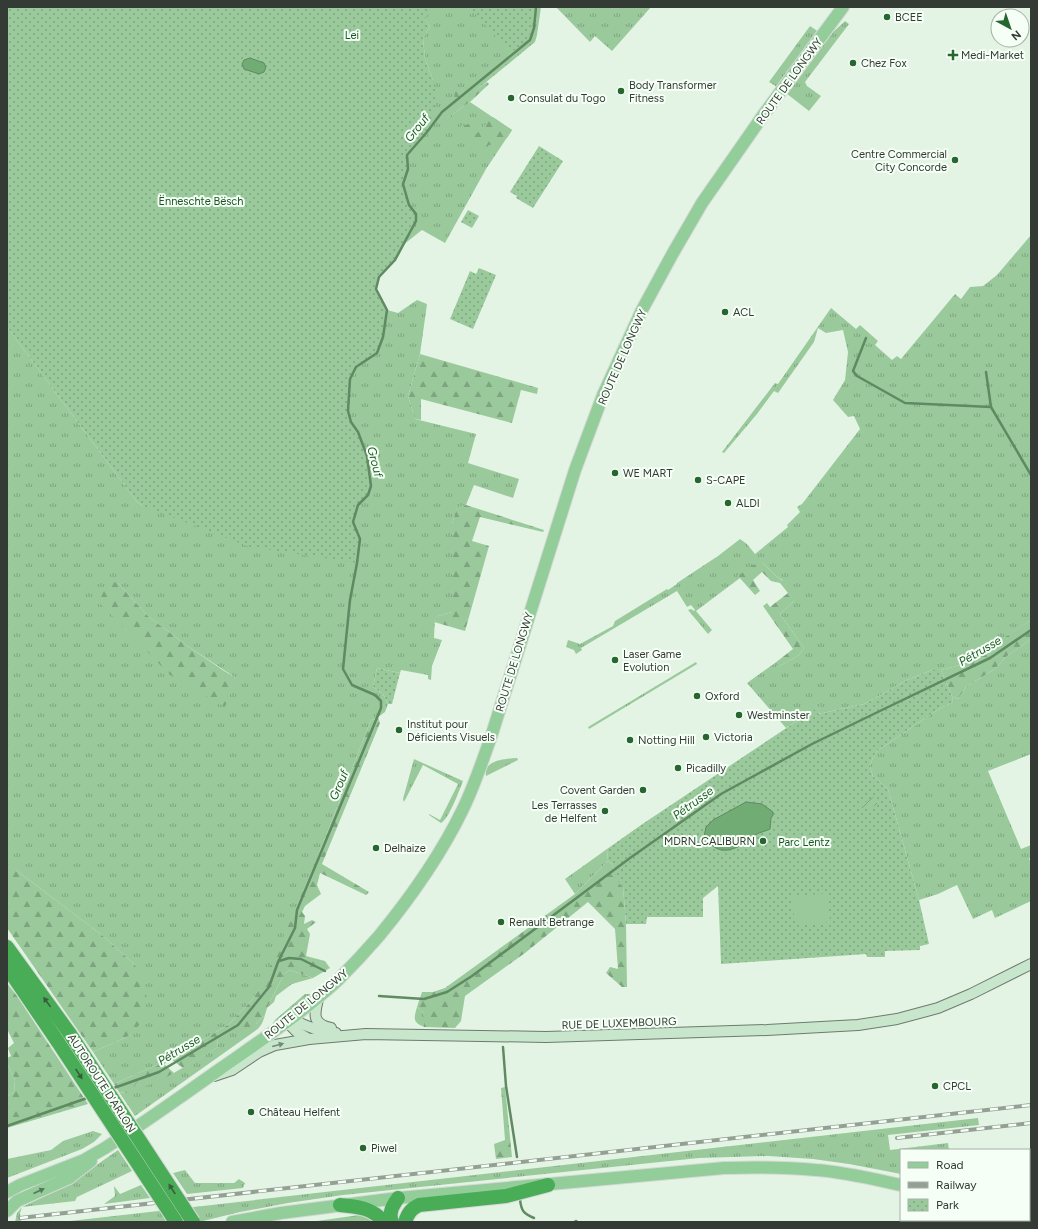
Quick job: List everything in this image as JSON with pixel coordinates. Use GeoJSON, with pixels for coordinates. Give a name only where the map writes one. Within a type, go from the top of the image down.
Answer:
{"type":"FeatureCollection","features":[{"type":"Feature","properties":{"kind":"highway","name":"AUTOROUTE D'ARLON"},"geometry":{"type":"LineString","coordinates":[[7,947],[70,1034],[193,1222]]}},
{"type":"Feature","properties":{"kind":"highway","name":"AUTOROUTE D'ARLON"},"geometry":{"type":"LineString","coordinates":[[7,967],[176,1222]]}},
{"type":"Feature","properties":{"kind":"highway"},"geometry":{"type":"LineString","coordinates":[[405,1222],[412,1208],[419,1205],[506,1196],[548,1185]]}},
{"type":"Feature","properties":{"kind":"highway"},"geometry":{"type":"LineString","coordinates":[[392,1222],[390,1218],[392,1206],[398,1198]]}},
{"type":"Feature","properties":{"kind":"highway"},"geometry":{"type":"LineString","coordinates":[[398,1198],[401,1222]]}},
{"type":"Feature","properties":{"kind":"highway"},"geometry":{"type":"LineString","coordinates":[[340,1205],[368,1209],[379,1216],[384,1222]]}},
{"type":"Feature","properties":{"kind":"main road","name":"ROUTE DE LONGWY"},"geometry":{"type":"LineString","coordinates":[[7,1192],[20,1185],[84,1160],[105,1148],[289,1020],[337,980],[396,915],[432,863],[463,809],[488,744],[575,470],[603,395],[642,310],[702,203],[764,114],[844,7]]}},
{"type":"Feature","properties":{"kind":"main road","name":"RUE DE LUXEMBOURG"},"geometry":{"type":"LineString","coordinates":[[204,1080],[232,1070],[259,1052],[275,1045],[309,1039],[366,1034],[546,1037],[760,1030],[858,1025],[897,1020],[938,1008],[971,994],[1031,964]]}},
{"type":"Feature","properties":{"kind":"main road"},"geometry":{"type":"LineString","coordinates":[[319,996],[315,1010],[315,1018],[320,1024],[328,1028],[366,1034]]}},
{"type":"Feature","properties":{"kind":"main road"},"geometry":{"type":"LineString","coordinates":[[289,1020],[310,1028],[328,1032],[366,1034]]}},
{"type":"Feature","properties":{"kind":"main road"},"geometry":{"type":"LineString","coordinates":[[289,1020],[297,1032],[309,1039]]}},
{"type":"Feature","properties":{"kind":"main road"},"geometry":{"type":"LineString","coordinates":[[7,1211],[17,1201],[68,1178],[87,1165],[105,1148]]}},
{"type":"Feature","properties":{"kind":"main road"},"geometry":{"type":"LineString","coordinates":[[232,1222],[281,1213],[398,1198],[724,1168],[766,1167],[817,1170],[900,1185]]}},
{"type":"Feature","properties":{"kind":"green space","name":"Ënneschte Bësch"},"geometry":{"type":"Polygon","coordinates":[[[7,7],[433,7],[425,19],[430,26],[423,38],[425,59],[433,80],[437,100],[427,132],[407,155],[408,169],[403,184],[409,205],[416,214],[416,221],[395,260],[379,277],[376,289],[387,310],[383,337],[377,353],[356,367],[350,379],[348,411],[351,422],[358,432],[367,456],[371,486],[368,495],[358,505],[353,522],[360,539],[357,563],[250,547],[143,506],[137,502],[7,327],[7,7]]]}},
{"type":"Feature","properties":{"kind":"green space"},"geometry":{"type":"Polygon","coordinates":[[[416,7],[541,7],[535,42],[468,97],[453,103],[447,118],[470,102],[512,130],[486,169],[445,243],[422,230],[403,245],[416,221],[416,214],[409,205],[403,184],[408,169],[407,155],[413,147],[433,80],[425,59],[423,38],[430,26],[416,7]]]}},
{"type":"Feature","properties":{"kind":"green space"},"geometry":{"type":"Polygon","coordinates":[[[469,7],[532,7],[532,26],[528,40],[517,50],[508,50],[469,7]]]}},
{"type":"Feature","properties":{"kind":"green space"},"geometry":{"type":"Polygon","coordinates":[[[556,7],[651,7],[612,51],[595,36],[590,42],[556,7]]]}},
{"type":"Feature","properties":{"kind":"green space"},"geometry":{"type":"Polygon","coordinates":[[[845,21],[849,24],[805,82],[807,86],[821,96],[809,111],[769,82],[810,26],[828,38],[845,21]]]}},
{"type":"Feature","properties":{"kind":"green space"},"geometry":{"type":"Polygon","coordinates":[[[487,82],[489,84],[470,102],[447,118],[442,112],[453,103],[455,92],[461,89],[468,96],[487,82]]]}},
{"type":"Feature","properties":{"kind":"green space"},"geometry":{"type":"Polygon","coordinates":[[[493,117],[512,130],[507,138],[482,148],[475,138],[465,138],[460,133],[461,126],[469,124],[473,127],[475,135],[493,117]]]}},
{"type":"Feature","properties":{"kind":"green space"},"geometry":{"type":"Polygon","coordinates":[[[539,146],[563,161],[533,208],[516,198],[517,196],[510,192],[539,146]]]}},
{"type":"Feature","properties":{"kind":"green space"},"geometry":{"type":"Polygon","coordinates":[[[468,210],[479,216],[472,228],[461,222],[468,210]]]}},
{"type":"Feature","properties":{"kind":"green space"},"geometry":{"type":"Polygon","coordinates":[[[1031,235],[1031,620],[985,651],[960,665],[941,670],[932,670],[907,680],[864,704],[818,714],[820,706],[786,728],[747,683],[775,663],[778,667],[799,655],[804,648],[780,614],[794,601],[782,580],[763,563],[738,576],[740,578],[696,611],[712,630],[708,634],[688,610],[695,610],[691,605],[687,607],[677,591],[581,648],[582,650],[576,654],[574,650],[566,647],[568,640],[580,644],[613,626],[615,621],[667,589],[668,590],[740,539],[747,544],[755,554],[788,527],[787,525],[800,512],[797,507],[802,504],[860,429],[854,416],[848,417],[833,400],[845,380],[848,352],[843,330],[826,333],[818,328],[814,342],[778,393],[774,391],[757,414],[724,453],[722,452],[775,383],[778,384],[831,308],[856,329],[860,325],[878,341],[875,345],[892,360],[897,356],[901,359],[955,294],[961,299],[970,287],[983,286],[997,275],[1031,235]]]}},
{"type":"Feature","properties":{"kind":"green space"},"geometry":{"type":"Polygon","coordinates":[[[479,268],[496,275],[473,329],[450,319],[470,271],[476,274],[479,268]]]}},
{"type":"Feature","properties":{"kind":"green space"},"geometry":{"type":"Polygon","coordinates":[[[417,300],[427,304],[420,354],[408,396],[415,419],[476,434],[468,463],[519,479],[513,498],[474,485],[466,505],[457,508],[452,524],[452,612],[435,617],[434,638],[442,640],[432,666],[431,680],[428,679],[428,675],[401,670],[400,673],[377,668],[373,687],[383,694],[388,704],[385,712],[378,717],[380,723],[376,719],[371,720],[316,861],[267,976],[252,1000],[229,1024],[164,1064],[154,1066],[114,1084],[93,1052],[131,1035],[134,964],[103,936],[16,870],[7,870],[7,327],[137,502],[143,506],[360,539],[353,522],[358,505],[368,495],[358,432],[351,422],[348,411],[350,379],[356,367],[377,353],[383,337],[387,310],[398,313],[417,300]],[[118,583],[100,602],[236,678],[186,645],[148,616],[118,583]]]}},
{"type":"Feature","properties":{"kind":"green space"},"geometry":{"type":"Polygon","coordinates":[[[420,354],[538,388],[537,394],[521,390],[512,423],[421,399],[421,420],[415,419],[408,396],[420,354]]]}},
{"type":"Feature","properties":{"kind":"green space"},"geometry":{"type":"Polygon","coordinates":[[[466,505],[544,530],[543,532],[480,517],[472,541],[489,546],[465,631],[434,622],[435,617],[452,612],[452,524],[457,507],[466,505]]]}},
{"type":"Feature","properties":{"kind":"green space"},"geometry":{"type":"Polygon","coordinates":[[[762,562],[776,576],[796,591],[794,601],[780,614],[804,648],[799,655],[778,667],[775,663],[793,649],[763,606],[767,603],[770,607],[788,593],[780,583],[771,581],[762,572],[753,580],[760,591],[755,595],[738,576],[753,565],[762,562]]]}},
{"type":"Feature","properties":{"kind":"green space"},"geometry":{"type":"Polygon","coordinates":[[[108,581],[118,583],[148,616],[186,645],[236,679],[225,707],[170,675],[99,602],[108,581]]]}},
{"type":"Feature","properties":{"kind":"green space"},"geometry":{"type":"Polygon","coordinates":[[[1031,620],[1031,639],[1006,657],[995,669],[967,686],[958,699],[952,696],[941,670],[960,665],[973,658],[1031,620]]]}},
{"type":"Feature","properties":{"kind":"green space"},"geometry":{"type":"Polygon","coordinates":[[[1031,639],[1031,754],[988,771],[1021,849],[1031,845],[1031,857],[1029,859],[1031,862],[1031,901],[995,918],[992,910],[973,919],[957,885],[938,894],[919,900],[888,789],[873,776],[870,767],[877,751],[939,709],[953,702],[952,696],[958,699],[967,686],[995,669],[1006,657],[1031,639]]]}},
{"type":"Feature","properties":{"kind":"green space"},"geometry":{"type":"Polygon","coordinates":[[[696,662],[697,664],[589,729],[588,727],[696,662]]]}},
{"type":"Feature","properties":{"kind":"green space"},"geometry":{"type":"Polygon","coordinates":[[[377,668],[400,673],[392,704],[388,704],[383,694],[373,687],[377,668]]]}},
{"type":"Feature","properties":{"kind":"green space","name":"Parc Lentz"},"geometry":{"type":"Polygon","coordinates":[[[932,670],[941,670],[953,702],[939,709],[877,751],[870,767],[873,776],[888,789],[919,900],[929,944],[920,946],[920,950],[885,951],[885,957],[867,957],[866,954],[721,964],[718,886],[703,898],[703,917],[647,917],[646,924],[626,924],[623,887],[610,873],[614,870],[612,864],[608,861],[607,849],[821,705],[818,714],[864,704],[907,680],[932,670]]]}},
{"type":"Feature","properties":{"kind":"green space"},"geometry":{"type":"Polygon","coordinates":[[[376,719],[380,723],[322,864],[369,892],[366,895],[320,873],[317,885],[321,894],[305,906],[302,912],[305,916],[304,924],[312,920],[316,922],[307,929],[310,934],[306,956],[325,961],[330,968],[313,978],[290,970],[284,974],[265,1015],[256,1024],[248,1029],[238,1025],[217,1038],[218,1047],[183,1068],[171,1059],[229,1024],[252,1000],[266,976],[316,861],[371,720],[376,719]]]}},
{"type":"Feature","properties":{"kind":"green space"},"geometry":{"type":"Polygon","coordinates":[[[517,758],[518,760],[486,776],[488,767],[496,761],[517,758]]]}},
{"type":"Feature","properties":{"kind":"green space"},"geometry":{"type":"Polygon","coordinates":[[[414,759],[463,781],[450,811],[441,823],[429,814],[440,820],[458,784],[423,765],[404,802],[403,799],[414,759]]]}},
{"type":"Feature","properties":{"kind":"green space"},"geometry":{"type":"Polygon","coordinates":[[[873,797],[878,805],[862,809],[861,805],[873,797]]]}},
{"type":"Feature","properties":{"kind":"green space"},"geometry":{"type":"Polygon","coordinates":[[[607,849],[608,861],[575,894],[565,879],[607,849]]]}},
{"type":"Feature","properties":{"kind":"green space"},"geometry":{"type":"Polygon","coordinates":[[[608,861],[612,864],[614,870],[611,873],[623,887],[626,924],[627,987],[622,987],[606,973],[610,967],[618,969],[615,929],[588,902],[525,953],[465,996],[461,1021],[455,1028],[424,1027],[424,1013],[417,1007],[422,992],[433,992],[445,988],[575,894],[608,861]]]}},
{"type":"Feature","properties":{"kind":"green space"},"geometry":{"type":"Polygon","coordinates":[[[7,870],[16,870],[103,936],[134,964],[144,980],[147,1000],[143,1020],[131,1035],[93,1052],[7,928],[7,870]]]}},
{"type":"Feature","properties":{"kind":"green space"},"geometry":{"type":"Polygon","coordinates":[[[827,893],[830,922],[810,925],[809,922],[795,924],[792,897],[827,893]]]}},
{"type":"Feature","properties":{"kind":"green space"},"geometry":{"type":"Polygon","coordinates":[[[290,970],[313,978],[292,984],[276,996],[274,1002],[267,1008],[284,974],[290,970]]]}},
{"type":"Feature","properties":{"kind":"green space"},"geometry":{"type":"Polygon","coordinates":[[[7,983],[88,1104],[7,1128],[7,1096],[14,1092],[15,1080],[7,1063],[7,1058],[11,1056],[8,1048],[14,1043],[7,1029],[7,983]]]}},
{"type":"Feature","properties":{"kind":"green space"},"geometry":{"type":"Polygon","coordinates":[[[305,994],[310,995],[273,1023],[276,1019],[305,994]]]}},
{"type":"Feature","properties":{"kind":"green space"},"geometry":{"type":"Polygon","coordinates":[[[417,1007],[424,1013],[424,1027],[417,1023],[415,1019],[417,1007]]]}},
{"type":"Feature","properties":{"kind":"green space"},"geometry":{"type":"Polygon","coordinates":[[[265,1015],[262,1024],[257,1029],[135,1116],[119,1092],[126,1093],[138,1080],[167,1077],[218,1047],[217,1038],[238,1025],[256,1024],[265,1015]]]}},
{"type":"Feature","properties":{"kind":"green space"},"geometry":{"type":"Polygon","coordinates":[[[7,1063],[15,1080],[14,1092],[7,1096],[7,1063]]]}},
{"type":"Feature","properties":{"kind":"green space"},"geometry":{"type":"Polygon","coordinates":[[[164,1064],[174,1073],[167,1077],[159,1077],[159,1081],[146,1086],[138,1080],[132,1091],[127,1093],[119,1092],[114,1084],[154,1066],[164,1064]]]}},
{"type":"Feature","properties":{"kind":"green space"},"geometry":{"type":"Polygon","coordinates":[[[505,1087],[512,1157],[496,1159],[494,1144],[505,1140],[501,1088],[505,1087]]]}},
{"type":"Feature","properties":{"kind":"green space"},"geometry":{"type":"Polygon","coordinates":[[[978,1118],[979,1125],[888,1135],[890,1150],[948,1143],[949,1149],[900,1149],[900,1174],[813,1159],[768,1156],[699,1158],[343,1195],[240,1212],[199,1222],[61,1222],[978,1118]]]}},
{"type":"Feature","properties":{"kind":"green space"},"geometry":{"type":"Polygon","coordinates":[[[93,1131],[102,1134],[94,1142],[82,1149],[7,1178],[7,1159],[51,1150],[63,1141],[93,1131]]]}},
{"type":"Feature","properties":{"kind":"green space"},"geometry":{"type":"Polygon","coordinates":[[[118,1150],[132,1171],[77,1197],[75,1201],[22,1207],[68,1185],[118,1150]]]}},
{"type":"Feature","properties":{"kind":"green space"},"geometry":{"type":"Polygon","coordinates":[[[185,1170],[195,1183],[234,1183],[239,1179],[245,1183],[243,1188],[187,1194],[173,1173],[185,1170]]]}},
{"type":"Feature","properties":{"kind":"green space"},"geometry":{"type":"Polygon","coordinates":[[[141,1185],[150,1198],[104,1204],[115,1196],[114,1186],[120,1194],[141,1185]]]}},
{"type":"Feature","properties":{"kind":"green space"},"geometry":{"type":"Polygon","coordinates":[[[22,1207],[20,1213],[21,1222],[15,1222],[17,1213],[22,1207]]]}},
{"type":"Feature","properties":{"kind":"green space"},"geometry":{"type":"Polygon","coordinates":[[[366,1214],[379,1222],[310,1222],[366,1214]]]}},
{"type":"Feature","properties":{"kind":"green space"},"geometry":{"type":"Polygon","coordinates":[[[994,1221],[998,1222],[940,1222],[994,1221]]]}},
{"type":"Feature","properties":{"kind":"shaded area"},"geometry":{"type":"Polygon","coordinates":[[[250,58],[264,63],[266,67],[264,72],[259,74],[244,69],[242,64],[244,60],[250,58]]]}},
{"type":"Feature","properties":{"kind":"shaded area"},"geometry":{"type":"Polygon","coordinates":[[[746,802],[762,804],[773,812],[770,829],[757,834],[733,849],[718,849],[709,843],[704,837],[706,827],[713,820],[746,802]]]}},
{"type":"Feature","properties":{"kind":"waterway","name":"Grouf"},"geometry":{"type":"LineString","coordinates":[[111,1089],[159,1072],[238,1025],[269,987],[278,962],[295,928],[297,910],[381,708],[381,701],[375,695],[352,685],[343,669],[350,600],[360,539],[353,522],[358,505],[368,495],[371,486],[367,456],[358,432],[351,422],[348,411],[350,379],[356,367],[377,353],[383,337],[387,310],[376,289],[379,277],[395,260],[416,221],[416,214],[409,205],[403,184],[408,169],[407,155],[442,112],[530,40],[534,28],[536,7]]}},
{"type":"Feature","properties":{"kind":"waterway"},"geometry":{"type":"LineString","coordinates":[[866,338],[853,371],[857,376],[905,403],[991,407]]}},
{"type":"Feature","properties":{"kind":"waterway"},"geometry":{"type":"LineString","coordinates":[[986,372],[991,407],[1031,475]]}},
{"type":"Feature","properties":{"kind":"waterway","name":"Pétrusse"},"geometry":{"type":"LineString","coordinates":[[379,996],[424,999],[447,992],[472,976],[630,858],[721,794],[812,744],[990,658],[1031,630]]}},
{"type":"Feature","properties":{"kind":"waterway","name":"Pétrusse"},"geometry":{"type":"LineString","coordinates":[[279,961],[289,958],[301,959],[325,971]]}},
{"type":"Feature","properties":{"kind":"waterway"},"geometry":{"type":"LineString","coordinates":[[503,1047],[506,1086],[517,1157]]}},
{"type":"Feature","properties":{"kind":"waterway","name":"Pétrusse"},"geometry":{"type":"LineString","coordinates":[[7,1126],[90,1097]]}},
{"type":"Feature","properties":{"kind":"waterway"},"geometry":{"type":"LineString","coordinates":[[520,1199],[524,1212],[534,1218]]}},
{"type":"Feature","properties":{"kind":"railway"},"geometry":{"type":"LineString","coordinates":[[20,1218],[1031,1105]]}},
{"type":"Feature","properties":{"kind":"railway"},"geometry":{"type":"LineString","coordinates":[[897,1138],[1031,1123]]}},
{"type":"Feature","properties":{"kind":"place","name":"BCEE"},"geometry":{"type":"Point","coordinates":[887,17]}},
{"type":"Feature","properties":{"kind":"place","name":"Medi-Market"},"geometry":{"type":"Point","coordinates":[953,55]}},
{"type":"Feature","properties":{"kind":"place","name":"Chez Fox"},"geometry":{"type":"Point","coordinates":[853,63]}},
{"type":"Feature","properties":{"kind":"place","name":"Body Transformer Fitness"},"geometry":{"type":"Point","coordinates":[621,91]}},
{"type":"Feature","properties":{"kind":"place","name":"Consulat du Togo"},"geometry":{"type":"Point","coordinates":[511,98]}},
{"type":"Feature","properties":{"kind":"place","name":"Centre Commercial City Concorde"},"geometry":{"type":"Point","coordinates":[955,160]}},
{"type":"Feature","properties":{"kind":"place","name":"ACL"},"geometry":{"type":"Point","coordinates":[725,312]}},
{"type":"Feature","properties":{"kind":"place","name":"WE MART"},"geometry":{"type":"Point","coordinates":[615,473]}},
{"type":"Feature","properties":{"kind":"place","name":"S-CAPE"},"geometry":{"type":"Point","coordinates":[698,480]}},
{"type":"Feature","properties":{"kind":"place","name":"ALDI"},"geometry":{"type":"Point","coordinates":[728,503]}},
{"type":"Feature","properties":{"kind":"place","name":"Laser Game Evolution"},"geometry":{"type":"Point","coordinates":[615,660]}},
{"type":"Feature","properties":{"kind":"place","name":"Oxford"},"geometry":{"type":"Point","coordinates":[697,696]}},
{"type":"Feature","properties":{"kind":"place","name":"Westminster"},"geometry":{"type":"Point","coordinates":[739,715]}},
{"type":"Feature","properties":{"kind":"place","name":"Institut pour Déficients Visuels"},"geometry":{"type":"Point","coordinates":[399,730]}},
{"type":"Feature","properties":{"kind":"place","name":"Victoria"},"geometry":{"type":"Point","coordinates":[706,737]}},
{"type":"Feature","properties":{"kind":"place","name":"Notting Hill"},"geometry":{"type":"Point","coordinates":[630,740]}},
{"type":"Feature","properties":{"kind":"place","name":"Picadilly"},"geometry":{"type":"Point","coordinates":[678,768]}},
{"type":"Feature","properties":{"kind":"place","name":"Covent Garden"},"geometry":{"type":"Point","coordinates":[643,790]}},
{"type":"Feature","properties":{"kind":"place","name":"Les Terrasses de Helfent"},"geometry":{"type":"Point","coordinates":[605,811]}},
{"type":"Feature","properties":{"kind":"place","name":"MDRN_CALIBURN"},"geometry":{"type":"Point","coordinates":[763,841]}},
{"type":"Feature","properties":{"kind":"place","name":"Delhaize"},"geometry":{"type":"Point","coordinates":[376,848]}},
{"type":"Feature","properties":{"kind":"place","name":"Renault Betrange"},"geometry":{"type":"Point","coordinates":[501,922]}},
{"type":"Feature","properties":{"kind":"place","name":"CPCL"},"geometry":{"type":"Point","coordinates":[935,1086]}},
{"type":"Feature","properties":{"kind":"place","name":"Château Helfent"},"geometry":{"type":"Point","coordinates":[251,1112]}},
{"type":"Feature","properties":{"kind":"place","name":"Piwel"},"geometry":{"type":"Point","coordinates":[363,1148]}},
{"type":"Feature","properties":{"kind":"park label","name":"Lei"},"geometry":{"type":"Point","coordinates":[352,35]}}]}
